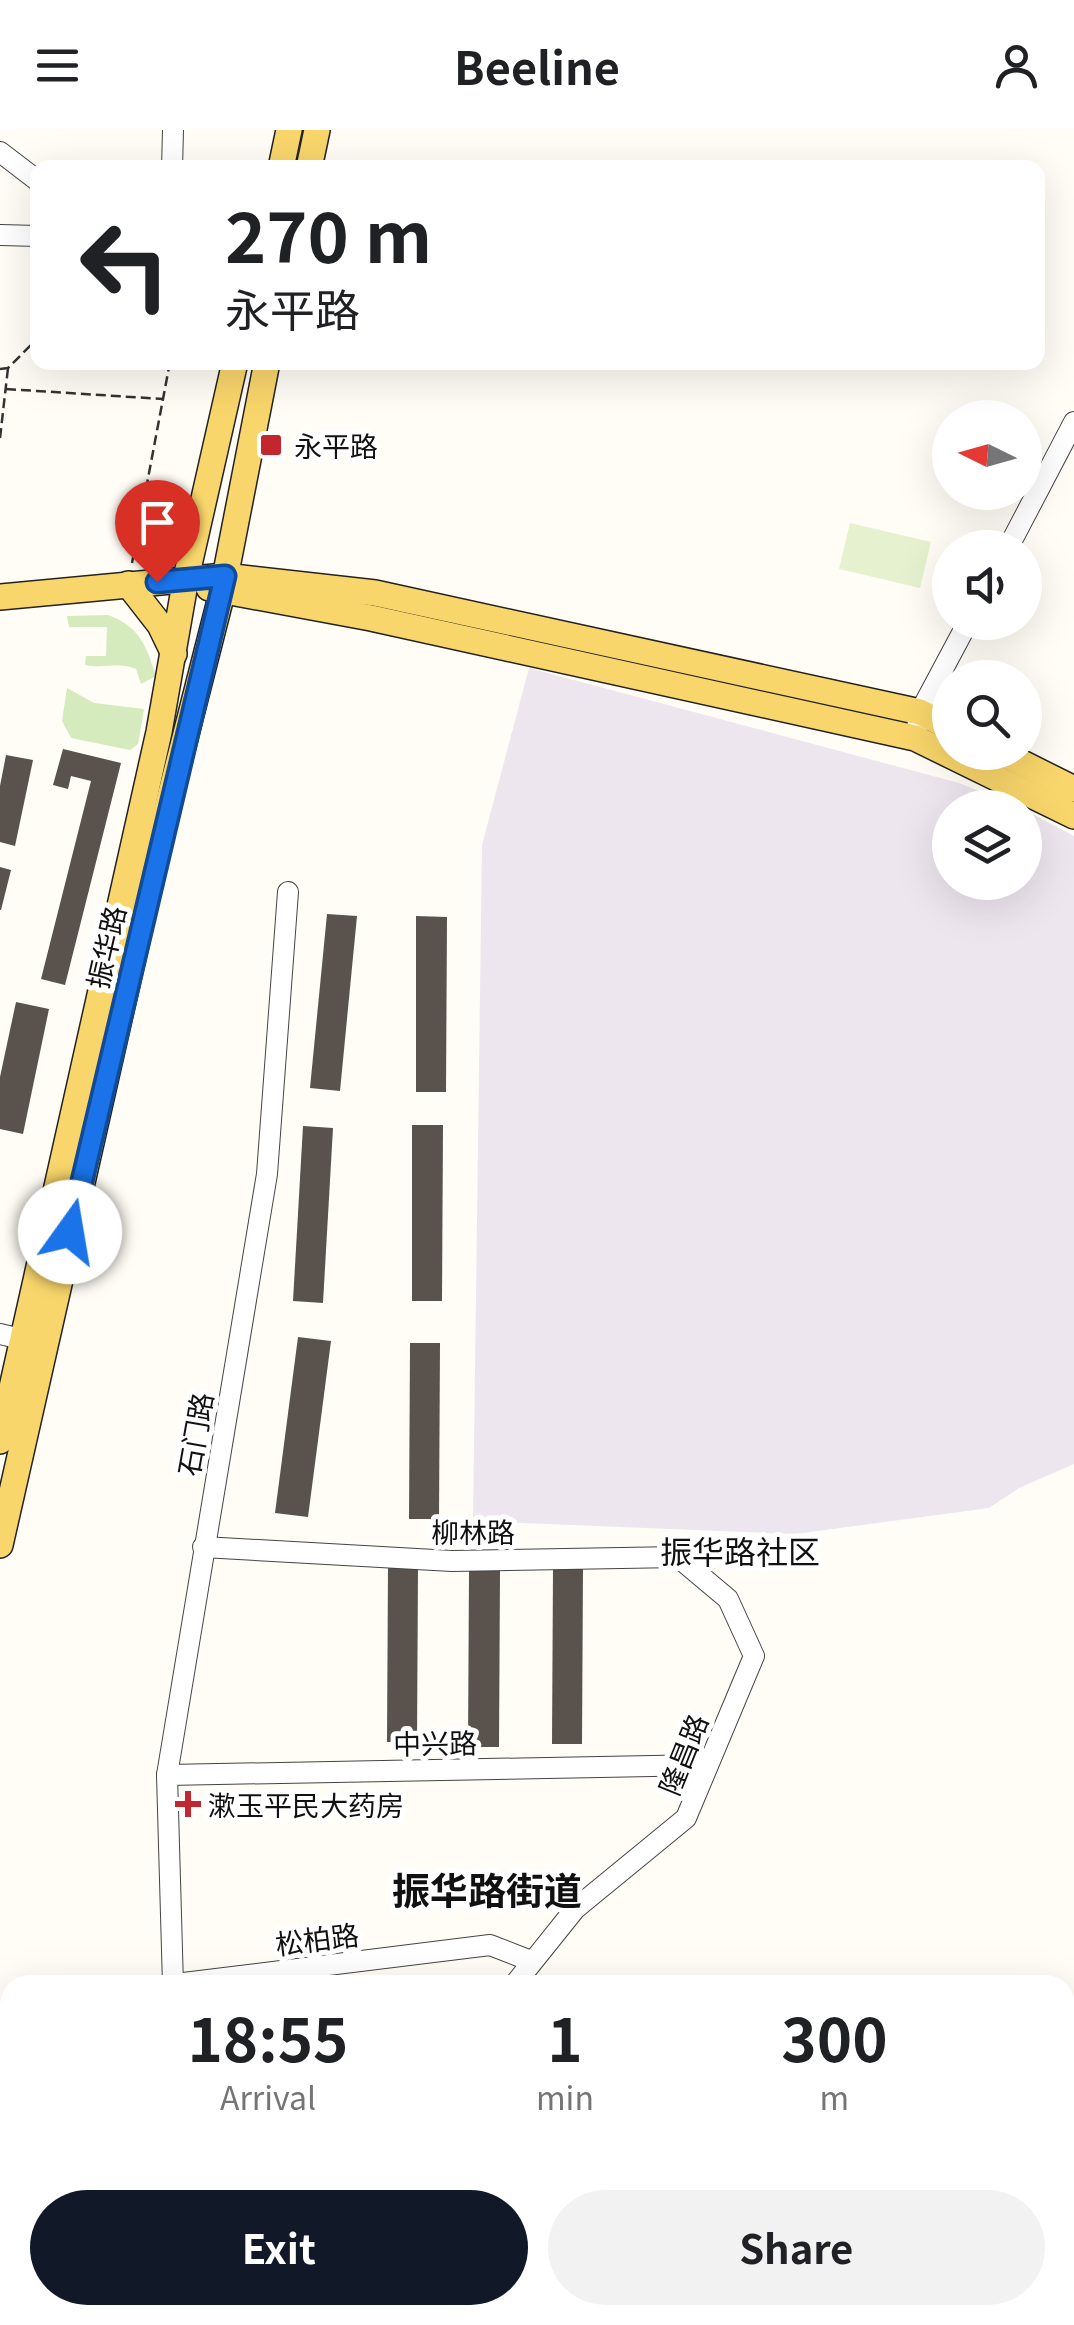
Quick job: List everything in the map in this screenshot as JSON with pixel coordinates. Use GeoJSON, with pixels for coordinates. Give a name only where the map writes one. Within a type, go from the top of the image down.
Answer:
{"type":"FeatureCollection","features":[{"type":"Feature","properties":{"kind":"main road"},"geometry":{"type":"LineString","coordinates":[[283,160],[289,130]]}},
{"type":"Feature","properties":{"kind":"main road"},"geometry":{"type":"LineString","coordinates":[[311,160],[317,130]]}},
{"type":"Feature","properties":{"kind":"main road","name":"振华路"},"geometry":{"type":"LineString","coordinates":[[0,1440],[233,370]]}},
{"type":"Feature","properties":{"kind":"main road","name":"振华路"},"geometry":{"type":"LineString","coordinates":[[0,1545],[23,1340],[164,820],[223,584],[265,370]]}},
{"type":"Feature","properties":{"kind":"main road"},"geometry":{"type":"LineString","coordinates":[[0,597],[186,578],[375,594],[932,726]]}},
{"type":"Feature","properties":{"kind":"main road"},"geometry":{"type":"LineString","coordinates":[[128,584],[160,625],[174,654]]}},
{"type":"Feature","properties":{"kind":"main road"},"geometry":{"type":"LineString","coordinates":[[918,725],[1074,816]]}},
{"type":"Feature","properties":{"kind":"main road"},"geometry":{"type":"LineString","coordinates":[[1036,770],[1074,789]]}},
{"type":"Feature","properties":{"kind":"street"},"geometry":{"type":"LineString","coordinates":[[172,160],[173,130]]}},
{"type":"Feature","properties":{"kind":"street"},"geometry":{"type":"LineString","coordinates":[[0,152],[30,175]]}},
{"type":"Feature","properties":{"kind":"street"},"geometry":{"type":"LineString","coordinates":[[0,235],[30,236]]}},
{"type":"Feature","properties":{"kind":"street"},"geometry":{"type":"LineString","coordinates":[[1018,530],[1072,429]]}},
{"type":"Feature","properties":{"kind":"street"},"geometry":{"type":"LineString","coordinates":[[918,725],[959,640]]}},
{"type":"Feature","properties":{"kind":"street","name":"石门路"},"geometry":{"type":"LineString","coordinates":[[171,1975],[167,1775],[267,1174],[288,892]]}},
{"type":"Feature","properties":{"kind":"street","name":"柳林路"},"geometry":{"type":"LineString","coordinates":[[203,1547],[452,1561],[678,1558],[728,1599]]}},
{"type":"Feature","properties":{"kind":"street","name":"隆昌路"},"geometry":{"type":"LineString","coordinates":[[521,1975],[575,1908],[686,1818],[754,1656],[728,1599]]}},
{"type":"Feature","properties":{"kind":"street","name":"中兴路"},"geometry":{"type":"LineString","coordinates":[[167,1775],[705,1765]]}},
{"type":"Feature","properties":{"kind":"street","name":"松柏路"},"geometry":{"type":"LineString","coordinates":[[243,1975],[490,1944],[531,1962]]}},
{"type":"Feature","properties":{"kind":"path"},"geometry":{"type":"LineString","coordinates":[[0,369],[8,368],[30,346]]}},
{"type":"Feature","properties":{"kind":"path"},"geometry":{"type":"LineString","coordinates":[[0,438],[8,368]]}},
{"type":"Feature","properties":{"kind":"path"},"geometry":{"type":"LineString","coordinates":[[128,584],[168,370]]}},
{"type":"Feature","properties":{"kind":"path"},"geometry":{"type":"LineString","coordinates":[[6,389],[163,399]]}},
{"type":"Feature","properties":{"kind":"shaded area"},"geometry":{"type":"Polygon","coordinates":[[[529,668],[976,790],[932,790],[932,900],[1042,900],[1042,819],[1074,836],[1074,1464],[1019,1488],[989,1508],[795,1534],[473,1521],[482,845],[529,668]]]}},
{"type":"Feature","properties":{"kind":"green space"},"geometry":{"type":"Polygon","coordinates":[[[850,523],[931,542],[920,588],[839,569],[850,523]]]}},
{"type":"Feature","properties":{"kind":"green space"},"geometry":{"type":"Polygon","coordinates":[[[108,615],[135,631],[156,676],[141,684],[136,669],[85,665],[86,656],[106,656],[107,627],[69,627],[67,616],[108,615]]]}},
{"type":"Feature","properties":{"kind":"green space"},"geometry":{"type":"Polygon","coordinates":[[[67,688],[94,703],[144,709],[138,744],[130,750],[71,738],[62,721],[67,688]]]}},
{"type":"Feature","properties":{"kind":"building"},"geometry":{"type":"Polygon","coordinates":[[[63,749],[121,763],[65,985],[41,979],[91,781],[71,776],[68,789],[53,785],[63,749]]]}},
{"type":"Feature","properties":{"kind":"building"},"geometry":{"type":"Polygon","coordinates":[[[6,755],[33,760],[15,846],[0,842],[0,786],[6,755]]]}},
{"type":"Feature","properties":{"kind":"building"},"geometry":{"type":"Polygon","coordinates":[[[0,867],[11,870],[1,910],[0,910],[0,867]]]}},
{"type":"Feature","properties":{"kind":"building"},"geometry":{"type":"Polygon","coordinates":[[[327,914],[357,916],[340,1091],[310,1088],[327,914]]]}},
{"type":"Feature","properties":{"kind":"building"},"geometry":{"type":"Polygon","coordinates":[[[416,916],[447,917],[446,1092],[416,1092],[416,916]]]}},
{"type":"Feature","properties":{"kind":"building"},"geometry":{"type":"Polygon","coordinates":[[[16,1002],[49,1009],[23,1134],[0,1129],[0,1077],[16,1002]]]}},
{"type":"Feature","properties":{"kind":"building"},"geometry":{"type":"Polygon","coordinates":[[[412,1125],[443,1125],[442,1301],[412,1301],[412,1125]]]}},
{"type":"Feature","properties":{"kind":"building"},"geometry":{"type":"Polygon","coordinates":[[[303,1126],[333,1128],[323,1303],[293,1301],[303,1126]]]}},
{"type":"Feature","properties":{"kind":"building"},"geometry":{"type":"Polygon","coordinates":[[[298,1337],[331,1341],[308,1517],[275,1513],[298,1337]]]}},
{"type":"Feature","properties":{"kind":"building"},"geometry":{"type":"Polygon","coordinates":[[[410,1343],[440,1343],[439,1519],[409,1519],[410,1343]]]}},
{"type":"Feature","properties":{"kind":"building"},"geometry":{"type":"Polygon","coordinates":[[[388,1567],[418,1567],[417,1742],[387,1742],[388,1567]]]}},
{"type":"Feature","properties":{"kind":"building"},"geometry":{"type":"Polygon","coordinates":[[[553,1568],[583,1568],[582,1744],[552,1744],[553,1568]]]}},
{"type":"Feature","properties":{"kind":"building"},"geometry":{"type":"Polygon","coordinates":[[[469,1571],[500,1571],[499,1747],[468,1747],[469,1571]]]}},
{"type":"Feature","properties":{"kind":"place","name":"永平路"},"geometry":{"type":"Point","coordinates":[271,445]}},
{"type":"Feature","properties":{"kind":"place","name":"漱玉平民大药房"},"geometry":{"type":"Point","coordinates":[188,1804]}},
{"type":"Feature","properties":{"kind":"district","name":"振华路社区"},"geometry":{"type":"Point","coordinates":[740,1550]}},
{"type":"Feature","properties":{"kind":"district","name":"振华路街道"},"geometry":{"type":"Point","coordinates":[487,1888]}},
{"type":"Feature","properties":{"kind":"route"},"geometry":{"type":"LineString","coordinates":[[70,1232],[164,820],[225,576],[157,582]]}}]}
